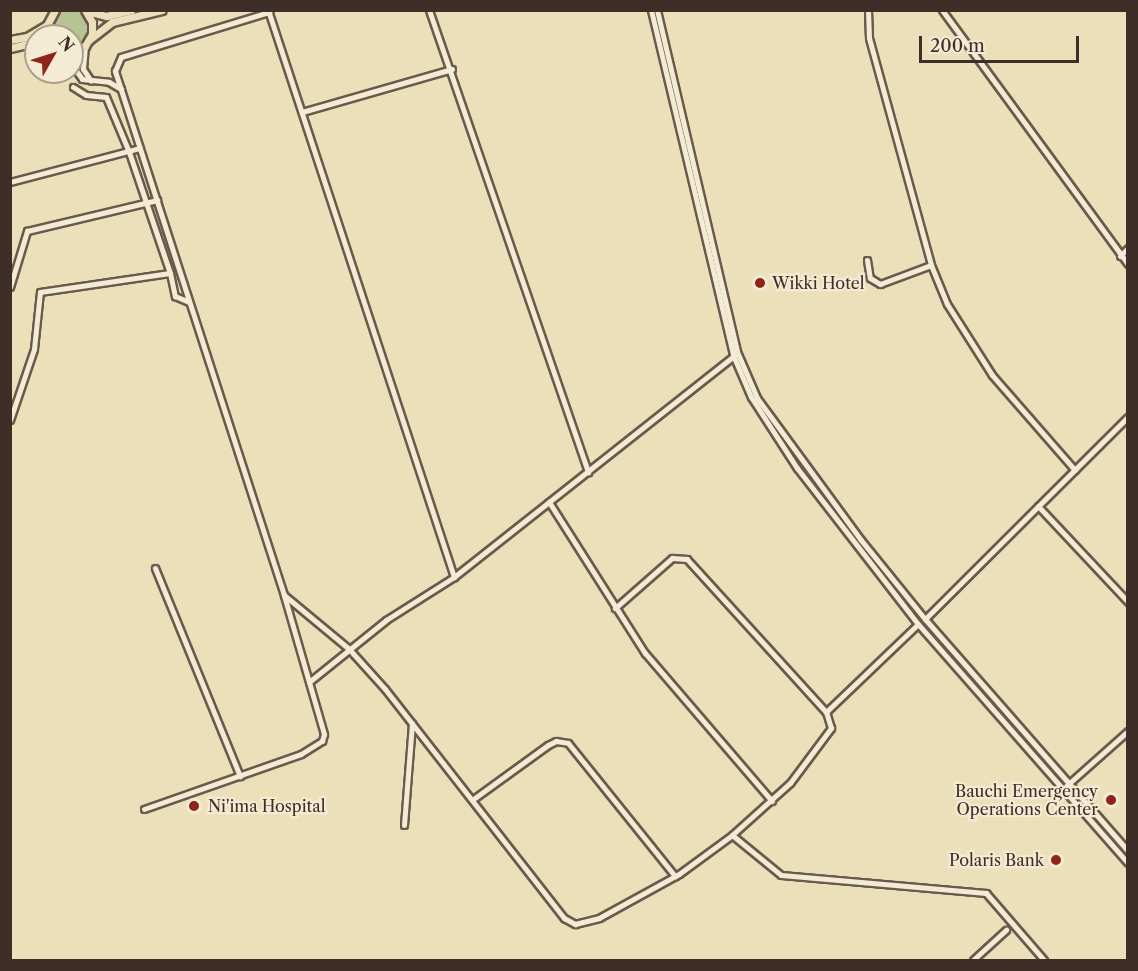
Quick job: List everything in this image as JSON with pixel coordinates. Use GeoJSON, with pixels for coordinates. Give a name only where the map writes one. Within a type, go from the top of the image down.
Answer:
{"type":"FeatureCollection","features":[{"type":"Feature","properties":{"kind":"main road"},"geometry":{"type":"LineString","coordinates":[[85,11],[106,16],[131,10]]}},
{"type":"Feature","properties":{"kind":"main road"},"geometry":{"type":"LineString","coordinates":[[84,45],[112,22],[162,10]]}},
{"type":"Feature","properties":{"kind":"main road"},"geometry":{"type":"LineString","coordinates":[[85,11],[93,28],[87,43]]}},
{"type":"Feature","properties":{"kind":"street"},"geometry":{"type":"LineString","coordinates":[[429,10],[452,69],[588,472]]}},
{"type":"Feature","properties":{"kind":"street"},"geometry":{"type":"LineString","coordinates":[[651,10],[735,355],[751,397],[797,468],[918,624],[1128,863]]}},
{"type":"Feature","properties":{"kind":"street"},"geometry":{"type":"LineString","coordinates":[[657,10],[735,355],[762,406],[924,619],[1128,851]]}},
{"type":"Feature","properties":{"kind":"street"},"geometry":{"type":"LineString","coordinates":[[868,10],[869,38],[931,265],[947,304],[992,375],[1075,470]]}},
{"type":"Feature","properties":{"kind":"street"},"geometry":{"type":"LineString","coordinates":[[942,10],[1128,264]]}},
{"type":"Feature","properties":{"kind":"street"},"geometry":{"type":"LineString","coordinates":[[144,809],[302,754],[322,741],[322,724],[284,595],[115,71],[121,57],[268,11],[454,577]]}},
{"type":"Feature","properties":{"kind":"street"},"geometry":{"type":"LineString","coordinates":[[87,43],[83,69],[92,82]]}},
{"type":"Feature","properties":{"kind":"street"},"geometry":{"type":"LineString","coordinates":[[302,112],[452,69]]}},
{"type":"Feature","properties":{"kind":"street"},"geometry":{"type":"LineString","coordinates":[[84,80],[110,82],[121,89]]}},
{"type":"Feature","properties":{"kind":"street"},"geometry":{"type":"LineString","coordinates":[[73,87],[86,95],[106,97],[129,152],[170,273],[175,296],[189,302]]}},
{"type":"Feature","properties":{"kind":"street"},"geometry":{"type":"LineString","coordinates":[[10,182],[140,148]]}},
{"type":"Feature","properties":{"kind":"street"},"geometry":{"type":"LineString","coordinates":[[10,287],[27,231],[157,200]]}},
{"type":"Feature","properties":{"kind":"street"},"geometry":{"type":"LineString","coordinates":[[1120,255],[1128,248]]}},
{"type":"Feature","properties":{"kind":"street"},"geometry":{"type":"LineString","coordinates":[[867,260],[870,278],[879,284],[931,265]]}},
{"type":"Feature","properties":{"kind":"street"},"geometry":{"type":"LineString","coordinates":[[10,420],[34,349],[40,292],[170,273]]}},
{"type":"Feature","properties":{"kind":"street"},"geometry":{"type":"LineString","coordinates":[[309,682],[386,620],[454,577],[735,355]]}},
{"type":"Feature","properties":{"kind":"street"},"geometry":{"type":"LineString","coordinates":[[924,619],[1128,417]]}},
{"type":"Feature","properties":{"kind":"street"},"geometry":{"type":"LineString","coordinates":[[549,502],[615,608],[678,695],[772,801]]}},
{"type":"Feature","properties":{"kind":"street"},"geometry":{"type":"LineString","coordinates":[[1038,506],[1128,602]]}},
{"type":"Feature","properties":{"kind":"street"},"geometry":{"type":"LineString","coordinates":[[284,595],[349,649],[411,723],[569,922],[588,923],[675,876],[732,835],[772,801],[831,728],[826,712],[687,560],[672,558],[615,608]]}},
{"type":"Feature","properties":{"kind":"street"},"geometry":{"type":"LineString","coordinates":[[155,568],[240,776]]}},
{"type":"Feature","properties":{"kind":"street"},"geometry":{"type":"LineString","coordinates":[[826,712],[918,624]]}},
{"type":"Feature","properties":{"kind":"street"},"geometry":{"type":"LineString","coordinates":[[404,825],[411,723]]}},
{"type":"Feature","properties":{"kind":"street"},"geometry":{"type":"LineString","coordinates":[[1063,789],[1128,731]]}},
{"type":"Feature","properties":{"kind":"street"},"geometry":{"type":"LineString","coordinates":[[472,800],[548,745],[556,741],[568,743],[675,876]]}},
{"type":"Feature","properties":{"kind":"street"},"geometry":{"type":"LineString","coordinates":[[732,835],[781,875],[986,893],[1044,960]]}},
{"type":"Feature","properties":{"kind":"street"},"geometry":{"type":"LineString","coordinates":[[973,960],[1006,930]]}},
{"type":"Feature","properties":{"kind":"green space"},"geometry":{"type":"Polygon","coordinates":[[[59,11],[80,11],[85,14],[89,34],[84,41],[84,24],[52,24],[52,18],[59,11]]]}},
{"type":"Feature","properties":{"kind":"place","name":"Wikki Hotel"},"geometry":{"type":"Point","coordinates":[760,283]}},
{"type":"Feature","properties":{"kind":"place","name":"Bauchi Emergency Operations Center"},"geometry":{"type":"Point","coordinates":[1111,800]}},
{"type":"Feature","properties":{"kind":"place","name":"Ni'ima Hospital"},"geometry":{"type":"Point","coordinates":[194,806]}},
{"type":"Feature","properties":{"kind":"place","name":"Polaris Bank"},"geometry":{"type":"Point","coordinates":[1056,860]}}]}
